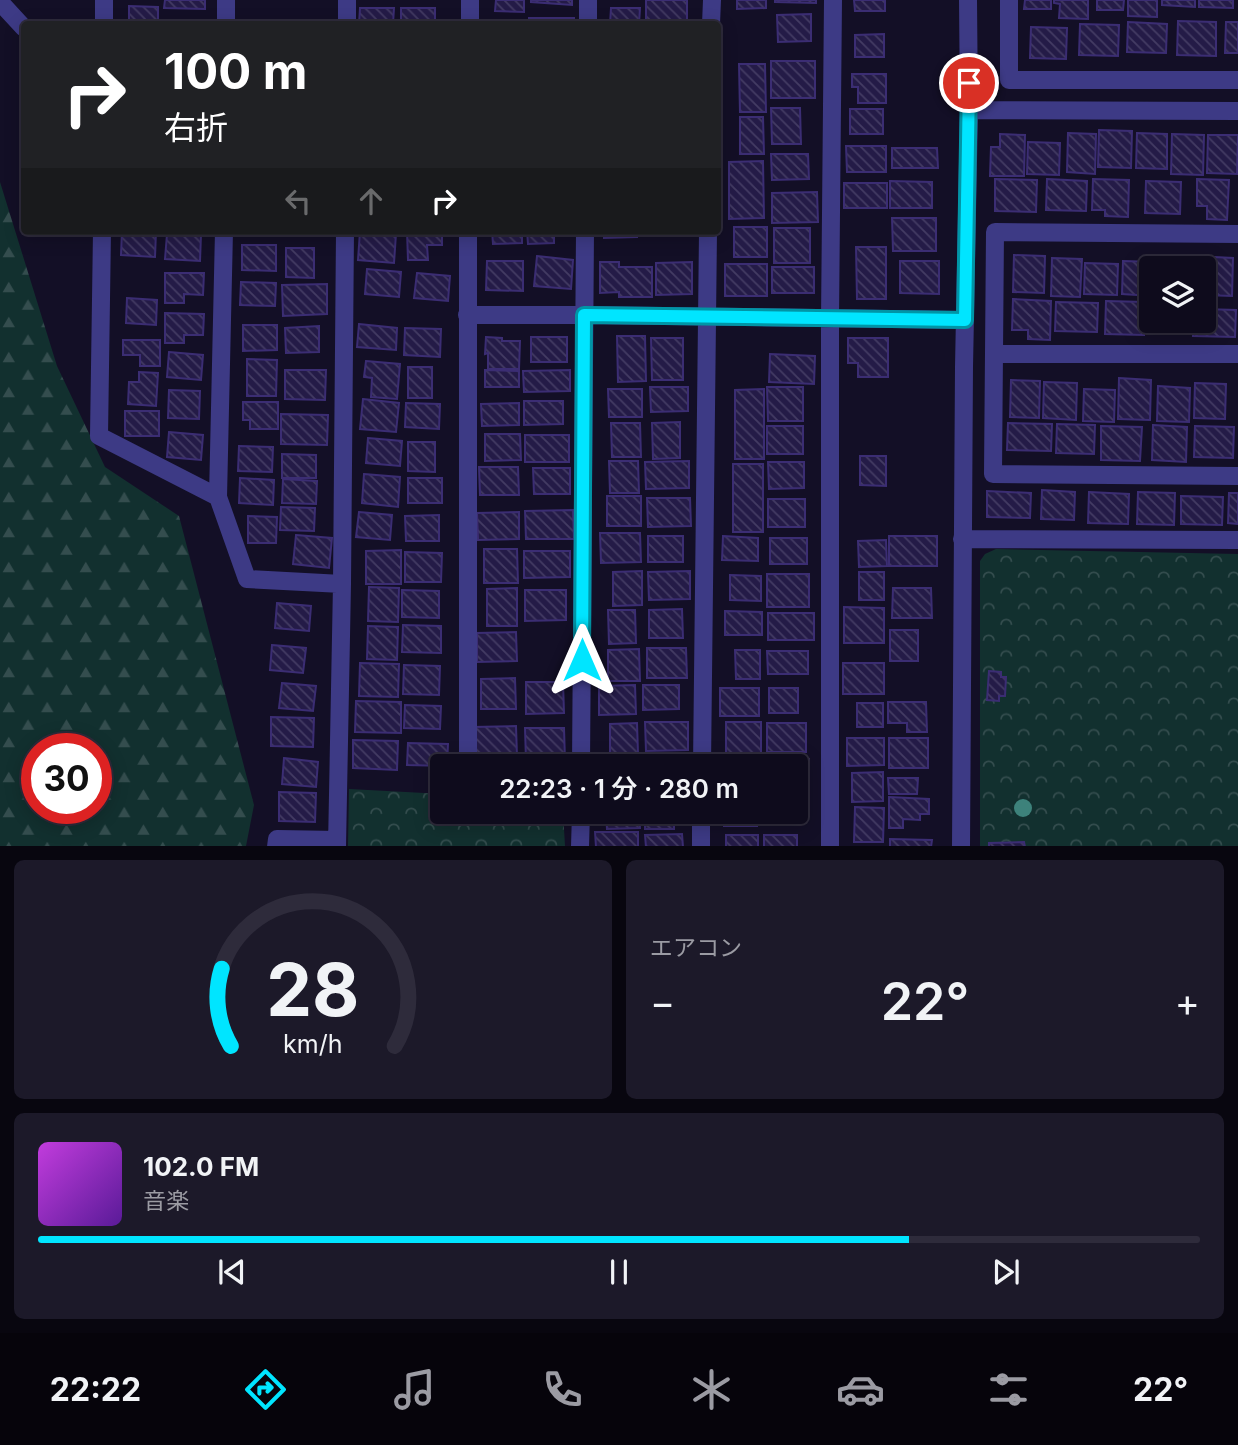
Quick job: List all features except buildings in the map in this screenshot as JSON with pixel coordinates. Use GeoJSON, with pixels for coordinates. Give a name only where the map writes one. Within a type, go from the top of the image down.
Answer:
{"type":"FeatureCollection","features":[{"type":"Feature","properties":{"kind":"street"},"geometry":{"type":"LineString","coordinates":[[104,0],[104,21]]}},
{"type":"Feature","properties":{"kind":"street"},"geometry":{"type":"LineString","coordinates":[[226,0],[226,21]]}},
{"type":"Feature","properties":{"kind":"street"},"geometry":{"type":"LineString","coordinates":[[347,0],[347,21]]}},
{"type":"Feature","properties":{"kind":"street"},"geometry":{"type":"LineString","coordinates":[[470,0],[470,21]]}},
{"type":"Feature","properties":{"kind":"street"},"geometry":{"type":"LineString","coordinates":[[588,0],[588,21]]}},
{"type":"Feature","properties":{"kind":"street"},"geometry":{"type":"LineString","coordinates":[[711,21],[712,0]]}},
{"type":"Feature","properties":{"kind":"street"},"geometry":{"type":"LineString","coordinates":[[830,846],[833,0]]}},
{"type":"Feature","properties":{"kind":"street"},"geometry":{"type":"LineString","coordinates":[[961,846],[968,0]]}},
{"type":"Feature","properties":{"kind":"street"},"geometry":{"type":"LineString","coordinates":[[1009,0],[1009,79],[1238,80]]}},
{"type":"Feature","properties":{"kind":"street"},"geometry":{"type":"LineString","coordinates":[[0,2],[21,25]]}},
{"type":"Feature","properties":{"kind":"street"},"geometry":{"type":"LineString","coordinates":[[969,110],[1238,111]]}},
{"type":"Feature","properties":{"kind":"street"},"geometry":{"type":"LineString","coordinates":[[1238,234],[995,232],[993,474],[1238,476]]}},
{"type":"Feature","properties":{"kind":"street"},"geometry":{"type":"LineString","coordinates":[[102,235],[99,436],[218,497]]}},
{"type":"Feature","properties":{"kind":"street"},"geometry":{"type":"LineString","coordinates":[[224,235],[218,497],[247,579],[342,584]]}},
{"type":"Feature","properties":{"kind":"street"},"geometry":{"type":"LineString","coordinates":[[276,846],[276,839],[337,843],[345,235]]}},
{"type":"Feature","properties":{"kind":"street"},"geometry":{"type":"LineString","coordinates":[[468,235],[468,754]]}},
{"type":"Feature","properties":{"kind":"street"},"geometry":{"type":"LineString","coordinates":[[581,754],[585,235]]}},
{"type":"Feature","properties":{"kind":"street"},"geometry":{"type":"LineString","coordinates":[[702,754],[708,235]]}},
{"type":"Feature","properties":{"kind":"street"},"geometry":{"type":"LineString","coordinates":[[467,316],[965,320]]}},
{"type":"Feature","properties":{"kind":"street"},"geometry":{"type":"LineString","coordinates":[[995,354],[1238,354]]}},
{"type":"Feature","properties":{"kind":"street"},"geometry":{"type":"LineString","coordinates":[[962,539],[1238,540]]}},
{"type":"Feature","properties":{"kind":"street"},"geometry":{"type":"LineString","coordinates":[[580,846],[581,824]]}},
{"type":"Feature","properties":{"kind":"street"},"geometry":{"type":"LineString","coordinates":[[701,824],[701,846]]}},
{"type":"Feature","properties":{"kind":"green space"},"geometry":{"type":"Polygon","coordinates":[[[0,182],[57,366],[105,467],[179,516],[254,805],[246,846],[0,846],[0,182]]]}},
{"type":"Feature","properties":{"kind":"green space"},"geometry":{"type":"Polygon","coordinates":[[[996,549],[1238,554],[1238,846],[980,846],[980,561],[985,554],[996,549]]]}},
{"type":"Feature","properties":{"kind":"green space"},"geometry":{"type":"Polygon","coordinates":[[[349,789],[430,793],[430,824],[564,824],[565,846],[348,846],[349,789]]]}},
{"type":"Feature","properties":{"kind":"route"},"geometry":{"type":"LineString","coordinates":[[582,660],[584,315],[965,320],[969,83]]}}]}
